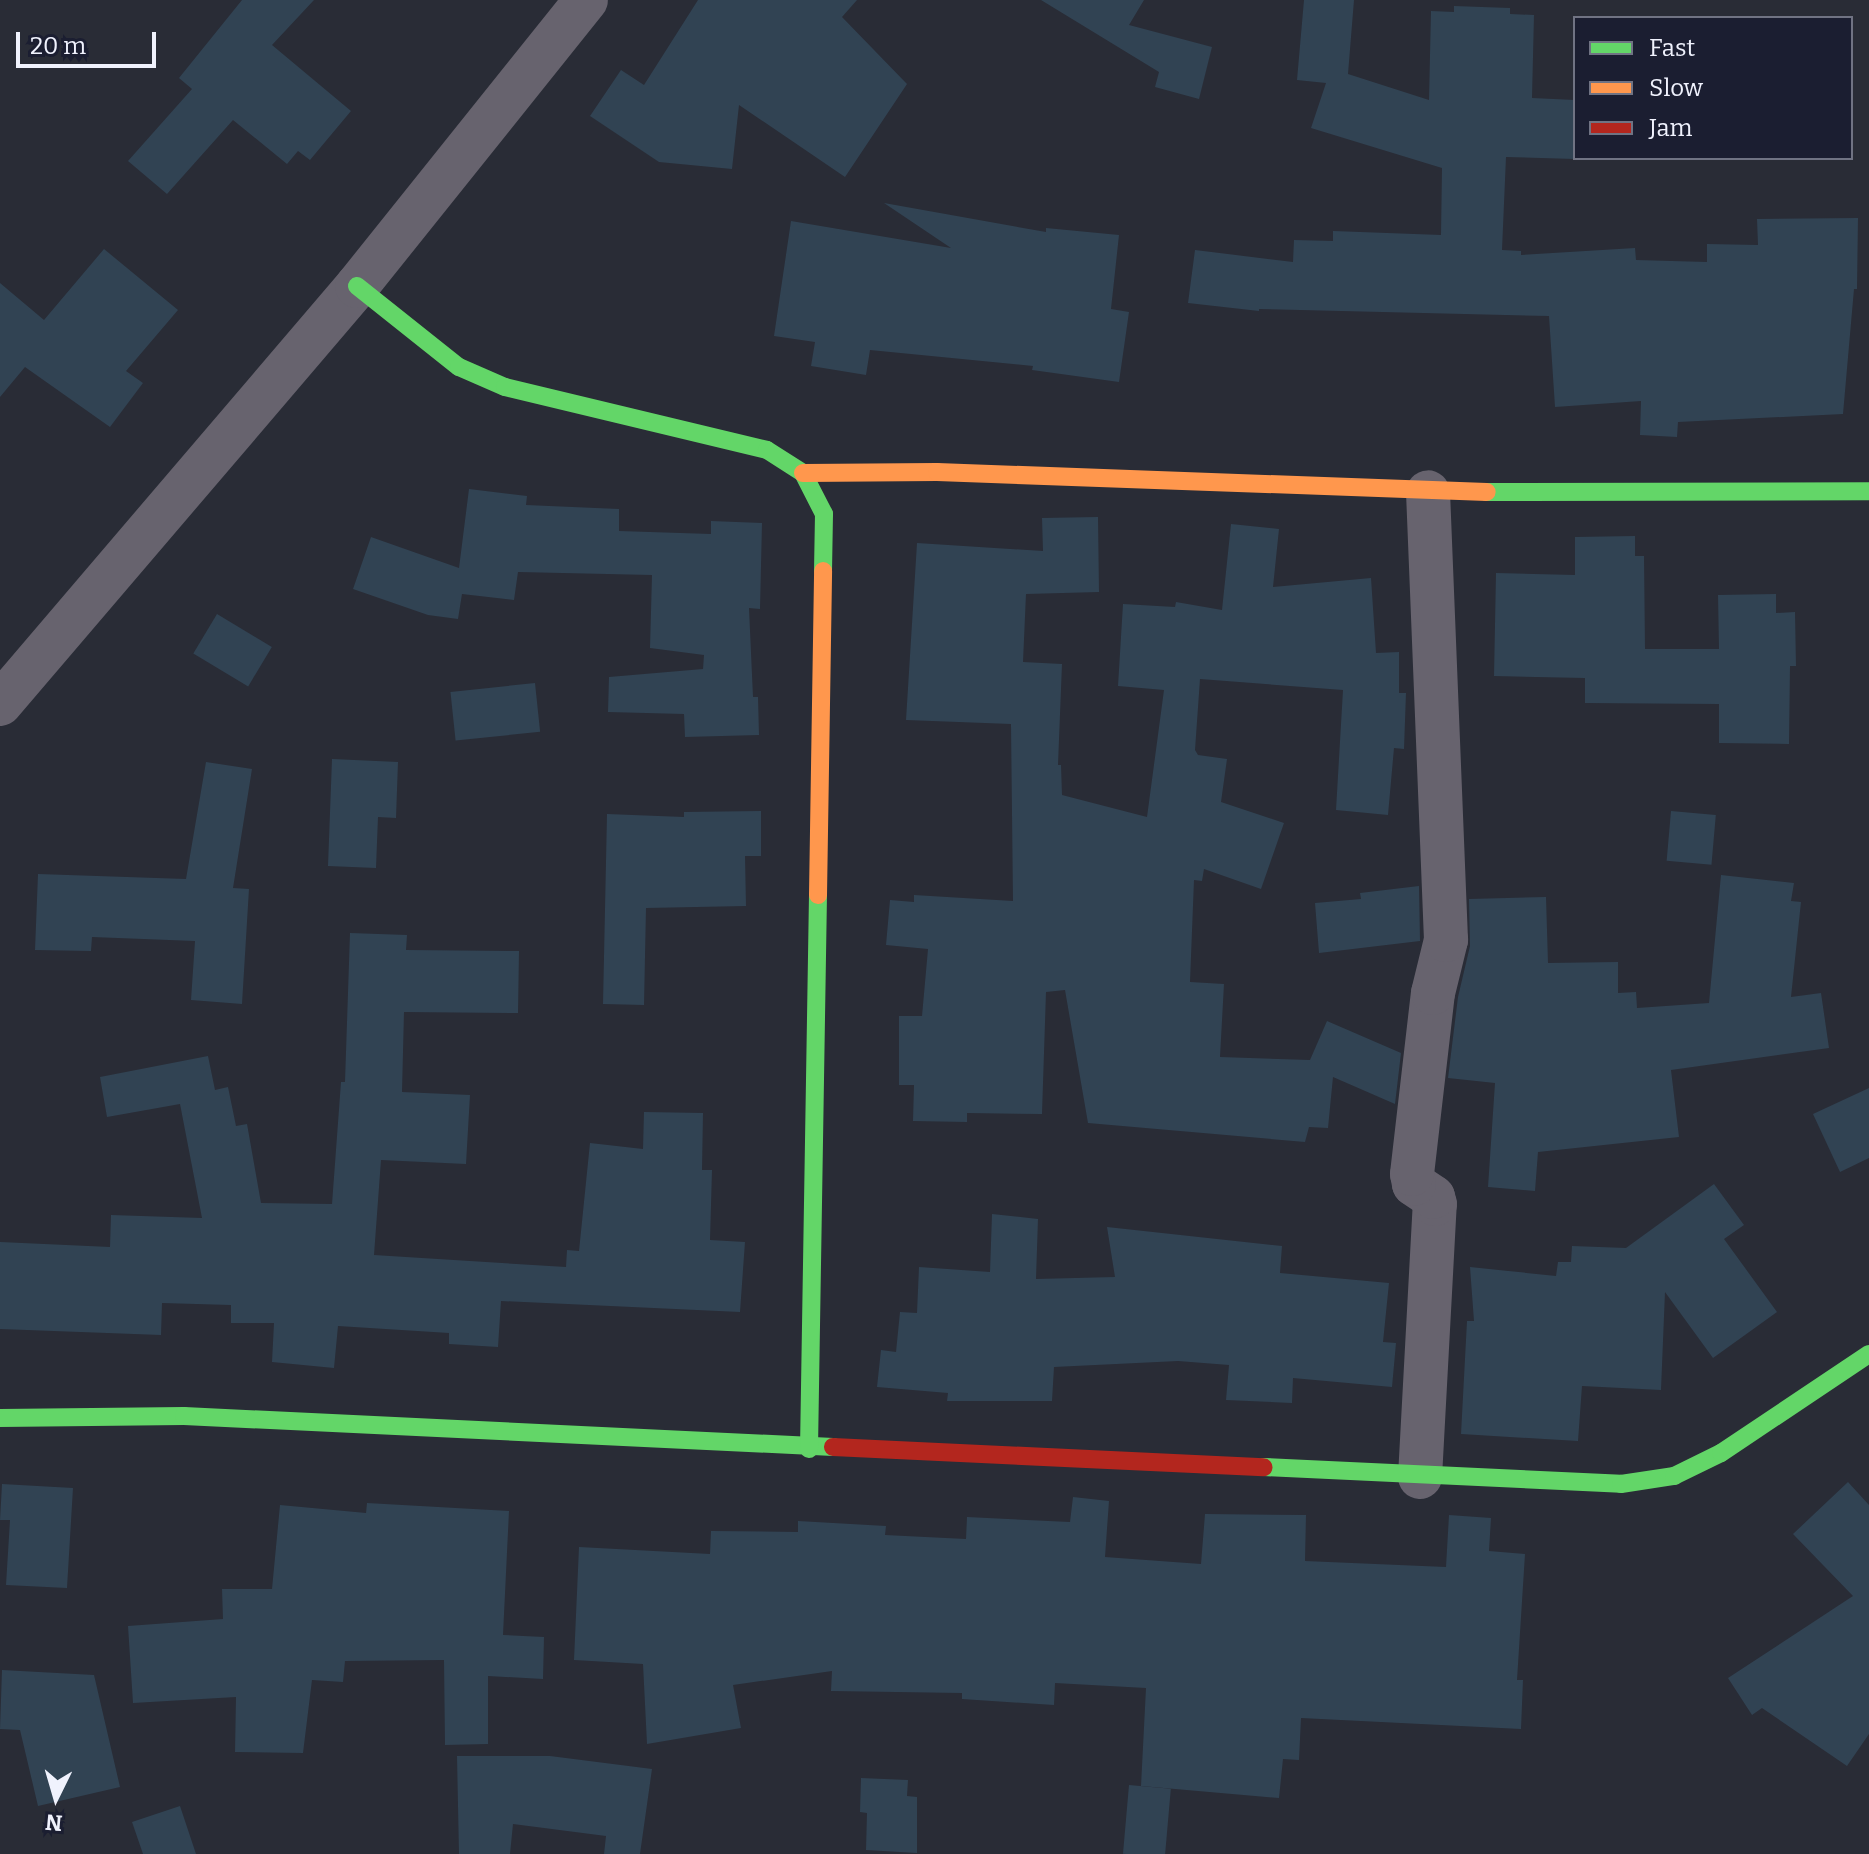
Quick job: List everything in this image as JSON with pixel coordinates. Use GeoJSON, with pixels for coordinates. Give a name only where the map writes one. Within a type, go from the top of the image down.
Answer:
{"type":"FeatureCollection","features":[{"type":"Feature","properties":{"kind":"street"},"geometry":{"type":"LineString","coordinates":[[0,704],[357,286],[586,0]]}},
{"type":"Feature","properties":{"kind":"street"},"geometry":{"type":"LineString","coordinates":[[357,286],[459,367],[505,387],[767,450],[803,473],[824,514],[809,1449]]}},
{"type":"Feature","properties":{"kind":"street"},"geometry":{"type":"LineString","coordinates":[[803,473],[937,472],[1428,492],[1869,491]]}},
{"type":"Feature","properties":{"kind":"street"},"geometry":{"type":"LineString","coordinates":[[1420,1477],[1435,1204],[1433,1197],[1414,1184],[1412,1174],[1433,993],[1446,940],[1428,492]]}},
{"type":"Feature","properties":{"kind":"street"},"geometry":{"type":"LineString","coordinates":[[0,1418],[184,1416],[809,1449],[1621,1484],[1674,1476],[1721,1453],[1869,1354]]}},
{"type":"Feature","properties":{"kind":"building"},"geometry":{"type":"Polygon","coordinates":[[[242,0],[314,0],[272,45],[351,111],[310,160],[298,151],[287,164],[233,120],[167,194],[128,161],[192,89],[179,78],[242,0]]]}},
{"type":"Feature","properties":{"kind":"building"},"geometry":{"type":"Polygon","coordinates":[[[698,0],[857,0],[842,17],[907,84],[845,177],[739,105],[732,169],[659,162],[590,116],[621,70],[644,85],[698,0]]]}},
{"type":"Feature","properties":{"kind":"building"},"geometry":{"type":"Polygon","coordinates":[[[1041,0],[1144,0],[1129,25],[1212,47],[1199,99],[1155,87],[1159,72],[1041,0]]]}},
{"type":"Feature","properties":{"kind":"building"},"geometry":{"type":"Polygon","coordinates":[[[1304,0],[1354,0],[1348,74],[1429,100],[1431,11],[1454,12],[1454,6],[1510,8],[1510,14],[1534,15],[1532,98],[1573,100],[1573,159],[1506,157],[1502,250],[1521,251],[1521,255],[1635,248],[1636,260],[1707,262],[1707,244],[1758,245],[1757,219],[1858,218],[1857,289],[1854,289],[1843,414],[1678,422],[1677,437],[1640,435],[1641,401],[1555,407],[1549,316],[1259,311],[1188,303],[1195,250],[1293,262],[1294,240],[1333,241],[1333,231],[1441,235],[1442,168],[1311,128],[1326,83],[1297,80],[1304,0]]]}},
{"type":"Feature","properties":{"kind":"building"},"geometry":{"type":"Polygon","coordinates":[[[884,203],[1046,232],[1046,228],[1119,235],[1111,309],[1129,312],[1119,382],[1032,370],[1033,366],[870,350],[866,375],[811,366],[815,342],[774,336],[791,221],[951,248],[884,203]]]}},
{"type":"Feature","properties":{"kind":"building"},"geometry":{"type":"Polygon","coordinates":[[[104,249],[178,310],[126,371],[143,383],[110,427],[25,367],[0,397],[0,283],[44,320],[104,249]]]}},
{"type":"Feature","properties":{"kind":"building"},"geometry":{"type":"Polygon","coordinates":[[[469,489],[527,496],[526,505],[619,509],[619,531],[711,534],[711,521],[762,523],[760,609],[749,608],[753,697],[758,697],[759,735],[685,737],[684,714],[608,712],[609,677],[703,669],[704,655],[650,648],[652,575],[518,572],[514,600],[462,594],[458,619],[428,615],[353,589],[371,537],[459,568],[469,489]]]}},
{"type":"Feature","properties":{"kind":"building"},"geometry":{"type":"Polygon","coordinates":[[[1098,517],[1099,592],[1026,594],[1023,662],[1062,664],[1058,765],[1061,765],[1062,795],[1147,817],[1164,690],[1118,686],[1123,604],[1175,607],[1176,602],[1222,610],[1231,524],[1279,529],[1273,587],[1371,578],[1376,653],[1399,652],[1399,693],[1406,693],[1404,749],[1394,748],[1388,815],[1336,810],[1343,690],[1200,679],[1195,750],[1198,755],[1227,759],[1221,802],[1284,823],[1261,889],[1204,869],[1202,881],[1194,880],[1190,982],[1224,984],[1220,1057],[1310,1060],[1327,1021],[1401,1053],[1395,1104],[1333,1077],[1328,1128],[1309,1127],[1305,1142],[1088,1123],[1065,990],[1046,992],[1042,1114],[967,1113],[967,1122],[913,1121],[914,1085],[899,1085],[899,1016],[922,1016],[928,949],[886,945],[890,900],[914,902],[914,895],[1013,901],[1011,724],[906,720],[917,543],[1043,551],[1042,518],[1098,517]]]}},
{"type":"Feature","properties":{"kind":"building"},"geometry":{"type":"Polygon","coordinates":[[[1635,536],[1635,556],[1644,556],[1645,649],[1719,649],[1718,595],[1776,594],[1776,613],[1795,612],[1796,666],[1790,666],[1789,744],[1719,743],[1719,704],[1585,703],[1585,678],[1494,676],[1496,573],[1575,575],[1575,537],[1635,536]]]}},
{"type":"Feature","properties":{"kind":"building"},"geometry":{"type":"Polygon","coordinates":[[[217,614],[272,647],[248,686],[193,653],[217,614]]]}},
{"type":"Feature","properties":{"kind":"building"},"geometry":{"type":"Polygon","coordinates":[[[535,683],[540,732],[456,741],[450,692],[535,683]]]}},
{"type":"Feature","properties":{"kind":"building"},"geometry":{"type":"Polygon","coordinates":[[[332,759],[398,762],[396,818],[378,817],[376,868],[328,866],[332,759]]]}},
{"type":"Feature","properties":{"kind":"building"},"geometry":{"type":"Polygon","coordinates":[[[206,762],[252,769],[233,888],[249,889],[242,1004],[191,1000],[195,941],[92,937],[91,951],[35,950],[38,874],[186,879],[206,762]]]}},
{"type":"Feature","properties":{"kind":"building"},"geometry":{"type":"Polygon","coordinates":[[[761,811],[761,856],[745,856],[746,906],[646,908],[644,1005],[603,1004],[607,814],[684,817],[684,812],[761,811]]]}},
{"type":"Feature","properties":{"kind":"building"},"geometry":{"type":"Polygon","coordinates":[[[1671,811],[1716,815],[1711,865],[1667,861],[1671,811]]]}},
{"type":"Feature","properties":{"kind":"building"},"geometry":{"type":"Polygon","coordinates":[[[1721,875],[1794,883],[1791,901],[1801,902],[1791,997],[1821,993],[1829,1048],[1671,1070],[1679,1137],[1538,1152],[1535,1191],[1488,1187],[1495,1083],[1448,1078],[1458,997],[1470,946],[1469,899],[1546,897],[1548,963],[1618,962],[1618,993],[1636,992],[1637,1008],[1709,1003],[1721,875]]]}},
{"type":"Feature","properties":{"kind":"building"},"geometry":{"type":"Polygon","coordinates":[[[1419,886],[1420,941],[1319,953],[1315,903],[1361,899],[1360,893],[1419,886]]]}},
{"type":"Feature","properties":{"kind":"building"},"geometry":{"type":"Polygon","coordinates":[[[350,933],[407,935],[406,950],[519,951],[518,1013],[404,1012],[402,1092],[470,1095],[466,1164],[381,1160],[374,1255],[566,1267],[567,1250],[579,1251],[590,1143],[643,1149],[644,1112],[703,1113],[702,1170],[712,1170],[710,1240],[745,1242],[740,1312],[501,1301],[498,1347],[449,1344],[449,1333],[338,1326],[334,1368],[272,1362],[274,1323],[231,1323],[231,1305],[162,1303],[161,1335],[0,1329],[0,1242],[110,1247],[111,1215],[202,1218],[180,1104],[107,1117],[100,1077],[208,1056],[215,1090],[228,1087],[236,1126],[247,1124],[261,1203],[332,1204],[341,1082],[345,1082],[350,933]]]}},
{"type":"Feature","properties":{"kind":"building"},"geometry":{"type":"Polygon","coordinates":[[[1869,1088],[1869,1158],[1840,1172],[1813,1114],[1869,1088]]]}},
{"type":"Feature","properties":{"kind":"building"},"geometry":{"type":"Polygon","coordinates":[[[1714,1184],[1744,1225],[1724,1239],[1777,1312],[1713,1358],[1665,1292],[1661,1390],[1582,1386],[1578,1441],[1461,1434],[1467,1321],[1474,1321],[1470,1267],[1556,1276],[1558,1262],[1571,1262],[1572,1246],[1626,1248],[1714,1184]]]}},
{"type":"Feature","properties":{"kind":"building"},"geometry":{"type":"Polygon","coordinates":[[[992,1214],[1038,1219],[1036,1279],[1115,1277],[1107,1227],[1282,1246],[1280,1273],[1389,1283],[1383,1342],[1396,1343],[1392,1387],[1293,1378],[1292,1403],[1226,1400],[1229,1365],[1178,1361],[1054,1367],[1052,1401],[947,1401],[948,1393],[877,1387],[881,1350],[896,1352],[900,1312],[917,1313],[919,1267],[990,1272],[992,1214]]]}},
{"type":"Feature","properties":{"kind":"building"},"geometry":{"type":"Polygon","coordinates":[[[1848,1482],[1869,1505],[1869,1734],[1847,1766],[1762,1708],[1752,1715],[1728,1678],[1853,1596],[1793,1534],[1848,1482]]]}},
{"type":"Feature","properties":{"kind":"building"},"geometry":{"type":"Polygon","coordinates":[[[2,1484],[73,1488],[67,1588],[6,1585],[10,1520],[0,1520],[2,1484]]]}},
{"type":"Feature","properties":{"kind":"building"},"geometry":{"type":"Polygon","coordinates":[[[1073,1497],[1109,1501],[1105,1557],[1201,1564],[1205,1514],[1306,1515],[1305,1561],[1446,1567],[1449,1515],[1491,1518],[1489,1551],[1525,1554],[1517,1680],[1523,1680],[1521,1729],[1301,1718],[1299,1760],[1283,1759],[1279,1798],[1141,1786],[1146,1688],[1055,1683],[1054,1705],[962,1699],[962,1693],[831,1691],[832,1671],[733,1685],[741,1728],[647,1744],[643,1664],[574,1660],[579,1547],[710,1554],[711,1531],[798,1532],[798,1521],[886,1526],[885,1535],[966,1539],[967,1517],[1070,1522],[1073,1497]]]}},
{"type":"Feature","properties":{"kind":"building"},"geometry":{"type":"Polygon","coordinates":[[[367,1503],[509,1511],[503,1635],[544,1637],[543,1679],[488,1676],[488,1744],[445,1745],[444,1660],[345,1661],[343,1682],[312,1680],[303,1753],[235,1752],[236,1697],[133,1703],[128,1626],[223,1619],[222,1589],[272,1589],[280,1505],[366,1513],[367,1503]]]}},
{"type":"Feature","properties":{"kind":"building"},"geometry":{"type":"Polygon","coordinates":[[[2,1670],[94,1675],[120,1787],[38,1806],[20,1730],[0,1729],[2,1670]]]}},
{"type":"Feature","properties":{"kind":"building"},"geometry":{"type":"Polygon","coordinates":[[[457,1756],[550,1756],[652,1769],[640,1854],[604,1854],[606,1836],[513,1824],[510,1854],[459,1854],[457,1756]]]}},
{"type":"Feature","properties":{"kind":"building"},"geometry":{"type":"Polygon","coordinates":[[[861,1778],[908,1780],[907,1796],[917,1797],[917,1853],[866,1850],[867,1813],[860,1812],[861,1778]]]}},
{"type":"Feature","properties":{"kind":"building"},"geometry":{"type":"Polygon","coordinates":[[[1129,1785],[1171,1789],[1165,1854],[1123,1854],[1129,1785]]]}},
{"type":"Feature","properties":{"kind":"building"},"geometry":{"type":"Polygon","coordinates":[[[180,1806],[196,1854],[143,1854],[132,1822],[180,1806]]]}},
{"type":"Feature","properties":{"kind":"traffic: fast"},"geometry":{"type":"LineString","coordinates":[[357,286],[459,367],[505,387],[767,450],[803,473],[824,514],[823,571]]}},
{"type":"Feature","properties":{"kind":"traffic: fast"},"geometry":{"type":"LineString","coordinates":[[1487,492],[1869,491]]}},
{"type":"Feature","properties":{"kind":"traffic: fast"},"geometry":{"type":"LineString","coordinates":[[809,1449],[818,895]]}},
{"type":"Feature","properties":{"kind":"traffic: fast"},"geometry":{"type":"LineString","coordinates":[[1264,1467],[1621,1484],[1674,1476],[1721,1453],[1869,1354]]}},
{"type":"Feature","properties":{"kind":"traffic: fast"},"geometry":{"type":"LineString","coordinates":[[0,1418],[184,1416],[833,1447]]}},
{"type":"Feature","properties":{"kind":"traffic: slow"},"geometry":{"type":"LineString","coordinates":[[803,473],[937,472],[1487,492]]}},
{"type":"Feature","properties":{"kind":"traffic: slow"},"geometry":{"type":"LineString","coordinates":[[818,895],[823,571]]}},
{"type":"Feature","properties":{"kind":"traffic: jam"},"geometry":{"type":"LineString","coordinates":[[833,1447],[1264,1467]]}}]}
